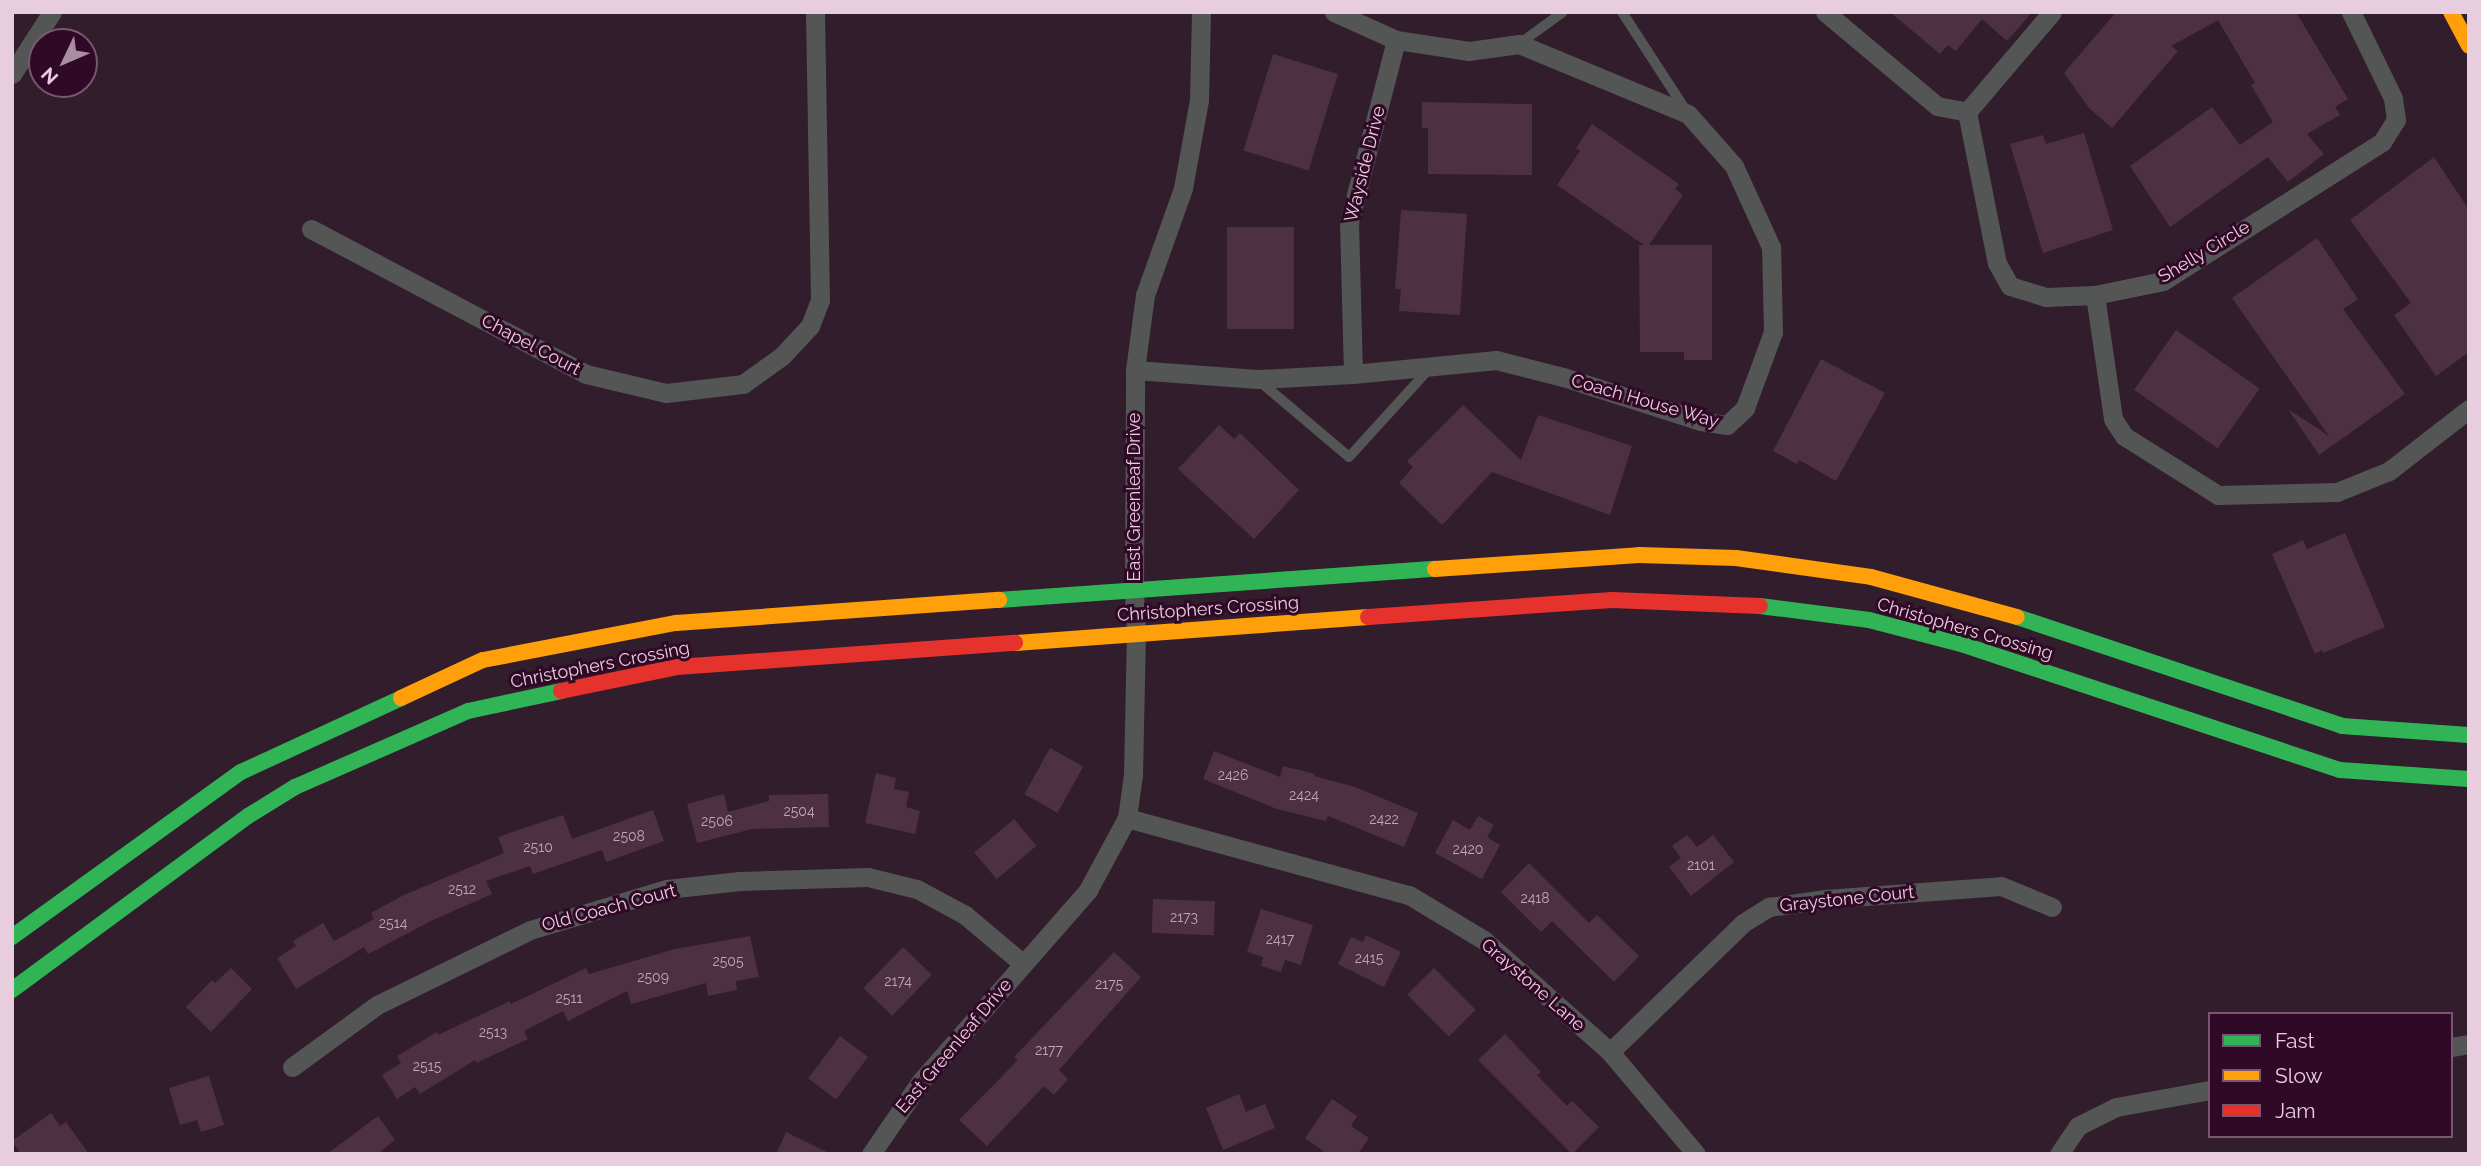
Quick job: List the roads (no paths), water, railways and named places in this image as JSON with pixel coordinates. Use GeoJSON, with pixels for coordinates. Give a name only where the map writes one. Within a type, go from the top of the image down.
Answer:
{"type":"FeatureCollection","features":[{"type":"Feature","properties":{"kind":"street"},"geometry":{"type":"LineString","coordinates":[[12,74],[52,12]]}},
{"type":"Feature","properties":{"kind":"street","name":"Chapel Court"},"geometry":{"type":"LineString","coordinates":[[311,229],[586,374],[666,393],[743,384],[782,356],[810,326],[820,300],[815,12]]}},
{"type":"Feature","properties":{"kind":"street","name":"East Greenleaf Drive"},"geometry":{"type":"LineString","coordinates":[[871,1154],[920,1081],[1088,890],[1127,818],[1133,775],[1136,634],[1135,370],[1145,295],[1183,188],[1190,150],[1199,100],[1200,12]]}},
{"type":"Feature","properties":{"kind":"street"},"geometry":{"type":"LineString","coordinates":[[1334,12],[1396,40],[1469,51],[1519,44]]}},
{"type":"Feature","properties":{"kind":"street"},"geometry":{"type":"LineString","coordinates":[[1825,12],[1937,106],[1967,112],[2052,12]]}},
{"type":"Feature","properties":{"kind":"street","name":"Shelly Circle"},"geometry":{"type":"LineString","coordinates":[[1967,112],[1997,263],[2010,286],[2046,297],[2095,295],[2162,281],[2382,142],[2396,120],[2393,98],[2351,12]]}},
{"type":"Feature","properties":{"kind":"street"},"geometry":{"type":"LineString","coordinates":[[2451,12],[2469,46]]}},
{"type":"Feature","properties":{"kind":"street","name":"Wayside Drive"},"geometry":{"type":"LineString","coordinates":[[1353,374],[1349,222],[1396,40]]}},
{"type":"Feature","properties":{"kind":"street","name":"Coach House Way"},"geometry":{"type":"LineString","coordinates":[[1135,370],[1258,379],[1430,368],[1496,360],[1563,377],[1701,421],[1727,425],[1745,408],[1773,332],[1771,247],[1734,166],[1688,114],[1519,44]]}},
{"type":"Feature","properties":{"kind":"street"},"geometry":{"type":"LineString","coordinates":[[2095,295],[2113,419],[2124,436],[2218,495],[2337,492],[2389,471],[2469,408]]}},
{"type":"Feature","properties":{"kind":"street","name":"Christophers Crossing"},"geometry":{"type":"LineString","coordinates":[[12,937],[241,772],[483,660],[676,623],[1639,555],[1736,558],[1871,577],[1984,606],[2342,726],[2458,736],[2469,734]]}},
{"type":"Feature","properties":{"kind":"street","name":"Christophers Crossing"},"geometry":{"type":"LineString","coordinates":[[12,990],[248,816],[295,787],[467,711],[677,667],[1612,600],[1740,603],[1869,620],[1964,645],[2340,770],[2469,779]]}},
{"type":"Feature","properties":{"kind":"street","name":"Graystone Lane"},"geometry":{"type":"LineString","coordinates":[[1127,818],[1409,895],[1484,940],[1610,1052],[1696,1154]]}},
{"type":"Feature","properties":{"kind":"street","name":"Old Coach Court"},"geometry":{"type":"LineString","coordinates":[[292,1067],[377,1005],[530,930],[667,889],[740,881],[868,877],[917,889],[965,915],[1022,963]]}},
{"type":"Feature","properties":{"kind":"street","name":"Graystone Court"},"geometry":{"type":"LineString","coordinates":[[1610,1052],[1743,923],[1769,907],[1825,898],[2001,886],[2052,907]]}},
{"type":"Feature","properties":{"kind":"street"},"geometry":{"type":"LineString","coordinates":[[2059,1154],[2078,1126],[2116,1107],[2208,1090]]}},
{"type":"Feature","properties":{"kind":"lane"},"geometry":{"type":"LineString","coordinates":[[1519,44],[1563,12]]}},
{"type":"Feature","properties":{"kind":"lane"},"geometry":{"type":"LineString","coordinates":[[1622,12],[1688,114]]}},
{"type":"Feature","properties":{"kind":"lane"},"geometry":{"type":"LineString","coordinates":[[1258,379],[1349,457],[1430,368]]}}]}
